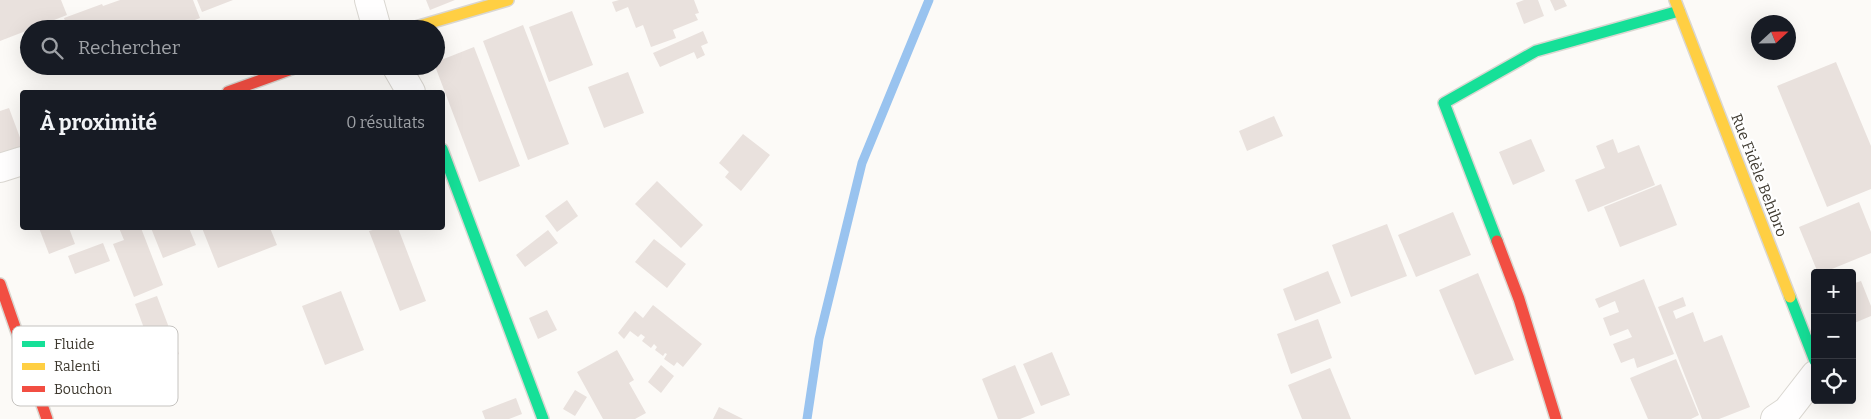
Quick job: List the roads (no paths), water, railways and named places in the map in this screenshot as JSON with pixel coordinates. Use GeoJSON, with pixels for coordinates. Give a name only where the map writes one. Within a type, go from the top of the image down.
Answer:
{"type":"FeatureCollection","features":[{"type":"Feature","properties":{"kind":"street"},"geometry":{"type":"LineString","coordinates":[[369,0],[375,20]]}},
{"type":"Feature","properties":{"kind":"street"},"geometry":{"type":"LineString","coordinates":[[440,20],[508,0]]}},
{"type":"Feature","properties":{"kind":"street"},"geometry":{"type":"LineString","coordinates":[[1556,419],[1519,300],[1444,103],[1536,52],[1677,6]]}},
{"type":"Feature","properties":{"kind":"street","name":"Rue Fidèle Behibro"},"geometry":{"type":"LineString","coordinates":[[1677,6],[1814,359]]}},
{"type":"Feature","properties":{"kind":"street"},"geometry":{"type":"LineString","coordinates":[[234,90],[275,75]]}},
{"type":"Feature","properties":{"kind":"street"},"geometry":{"type":"LineString","coordinates":[[401,75],[410,90]]}},
{"type":"Feature","properties":{"kind":"street"},"geometry":{"type":"LineString","coordinates":[[445,157],[543,419]]}},
{"type":"Feature","properties":{"kind":"street"},"geometry":{"type":"LineString","coordinates":[[0,168],[20,162]]}},
{"type":"Feature","properties":{"kind":"street"},"geometry":{"type":"LineString","coordinates":[[0,284],[15,326]]}},
{"type":"Feature","properties":{"kind":"street"},"geometry":{"type":"LineString","coordinates":[[1775,419],[1787,411],[1811,380]]}},
{"type":"Feature","properties":{"kind":"street"},"geometry":{"type":"LineString","coordinates":[[42,406],[47,419]]}},
{"type":"Feature","properties":{"kind":"waterway"},"geometry":{"type":"LineString","coordinates":[[807,419],[819,339],[862,163],[929,0]]}}]}
